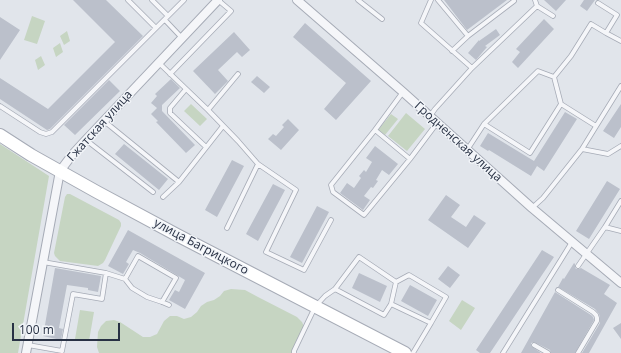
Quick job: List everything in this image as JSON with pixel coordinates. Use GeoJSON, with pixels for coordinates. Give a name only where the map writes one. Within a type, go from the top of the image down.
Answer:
{"type":"FeatureCollection","features":[{"type":"Feature","properties":{"kind":"street","name":"Гжатская улица"},"geometry":{"type":"LineString","coordinates":[[27,349],[60,171],[72,155],[218,0]]}},
{"type":"Feature","properties":{"kind":"street","name":"Гродненская улица"},"geometry":{"type":"LineString","coordinates":[[296,0],[404,92],[532,208],[621,283]]}},
{"type":"Feature","properties":{"kind":"street","name":"улица Багрицкого"},"geometry":{"type":"LineString","coordinates":[[0,135],[31,155],[177,235],[405,353]]}},
{"type":"Feature","properties":{"kind":"lane"},"geometry":{"type":"LineString","coordinates":[[128,0],[156,28]]}},
{"type":"Feature","properties":{"kind":"lane"},"geometry":{"type":"LineString","coordinates":[[152,0],[182,38]]}},
{"type":"Feature","properties":{"kind":"lane"},"geometry":{"type":"LineString","coordinates":[[0,106],[40,132],[46,134],[52,132],[184,0]]}},
{"type":"Feature","properties":{"kind":"lane"},"geometry":{"type":"LineString","coordinates":[[170,74],[231,11],[218,0]]}},
{"type":"Feature","properties":{"kind":"lane"},"geometry":{"type":"LineString","coordinates":[[358,0],[382,19]]}},
{"type":"Feature","properties":{"kind":"lane"},"geometry":{"type":"LineString","coordinates":[[431,0],[421,23],[472,68]]}},
{"type":"Feature","properties":{"kind":"lane"},"geometry":{"type":"LineString","coordinates":[[438,0],[468,36]]}},
{"type":"Feature","properties":{"kind":"lane"},"geometry":{"type":"LineString","coordinates":[[535,0],[537,6],[553,16]]}},
{"type":"Feature","properties":{"kind":"lane"},"geometry":{"type":"LineString","coordinates":[[452,51],[468,36],[514,1]]}},
{"type":"Feature","properties":{"kind":"lane"},"geometry":{"type":"LineString","coordinates":[[598,3],[617,15],[606,33]]}},
{"type":"Feature","properties":{"kind":"lane"},"geometry":{"type":"LineString","coordinates":[[430,116],[472,68],[537,6]]}},
{"type":"Feature","properties":{"kind":"lane"},"geometry":{"type":"LineString","coordinates":[[554,77],[571,56],[591,24],[621,41]]}},
{"type":"Feature","properties":{"kind":"lane"},"geometry":{"type":"LineString","coordinates":[[159,62],[208,110],[258,164],[296,190],[266,252],[304,270],[331,220]]}},
{"type":"Feature","properties":{"kind":"lane"},"geometry":{"type":"LineString","coordinates":[[467,150],[484,124],[538,71],[554,77]]}},
{"type":"Feature","properties":{"kind":"lane"},"geometry":{"type":"LineString","coordinates":[[208,110],[238,74]]}},
{"type":"Feature","properties":{"kind":"lane"},"geometry":{"type":"LineString","coordinates":[[554,77],[561,104],[596,126]]}},
{"type":"Feature","properties":{"kind":"lane"},"geometry":{"type":"LineString","coordinates":[[532,208],[543,198],[582,149],[621,86]]}},
{"type":"Feature","properties":{"kind":"lane"},"geometry":{"type":"LineString","coordinates":[[186,89],[170,108],[170,113],[206,147]]}},
{"type":"Feature","properties":{"kind":"lane"},"geometry":{"type":"LineString","coordinates":[[404,92],[331,185],[333,192],[364,215],[410,159],[437,123]]}},
{"type":"Feature","properties":{"kind":"lane"},"geometry":{"type":"LineString","coordinates":[[484,124],[530,153],[561,104]]}},
{"type":"Feature","properties":{"kind":"lane"},"geometry":{"type":"LineString","coordinates":[[10,113],[13,108]]}},
{"type":"Feature","properties":{"kind":"lane"},"geometry":{"type":"LineString","coordinates":[[104,121],[179,182]]}},
{"type":"Feature","properties":{"kind":"lane"},"geometry":{"type":"LineString","coordinates":[[163,197],[179,182],[223,126]]}},
{"type":"Feature","properties":{"kind":"lane"},"geometry":{"type":"LineString","coordinates":[[375,130],[410,159]]}},
{"type":"Feature","properties":{"kind":"lane"},"geometry":{"type":"LineString","coordinates":[[86,140],[152,192]]}},
{"type":"Feature","properties":{"kind":"lane"},"geometry":{"type":"LineString","coordinates":[[582,149],[608,154],[621,146]]}},
{"type":"Feature","properties":{"kind":"lane"},"geometry":{"type":"LineString","coordinates":[[227,228],[258,164]]}},
{"type":"Feature","properties":{"kind":"lane"},"geometry":{"type":"LineString","coordinates":[[578,266],[621,201]]}},
{"type":"Feature","properties":{"kind":"lane"},"geometry":{"type":"LineString","coordinates":[[604,227],[621,231]]}},
{"type":"Feature","properties":{"kind":"lane"},"geometry":{"type":"LineString","coordinates":[[503,353],[572,242]]}},
{"type":"Feature","properties":{"kind":"lane"},"geometry":{"type":"LineString","coordinates":[[124,279],[138,256],[176,278],[162,302]]}},
{"type":"Feature","properties":{"kind":"lane"},"geometry":{"type":"LineString","coordinates":[[294,353],[315,307],[335,289],[359,257],[396,282]]}},
{"type":"Feature","properties":{"kind":"lane"},"geometry":{"type":"LineString","coordinates":[[43,262],[106,273],[124,279],[132,288],[147,297],[169,305]]}},
{"type":"Feature","properties":{"kind":"lane"},"geometry":{"type":"LineString","coordinates":[[27,349],[62,351],[73,294],[102,299],[106,273]]}},
{"type":"Feature","properties":{"kind":"lane"},"geometry":{"type":"LineString","coordinates":[[335,289],[384,315],[391,304],[396,282],[409,275],[446,297],[413,353]]}},
{"type":"Feature","properties":{"kind":"lane"},"geometry":{"type":"LineString","coordinates":[[558,290],[593,312],[597,318],[597,321],[578,353]]}},
{"type":"Feature","properties":{"kind":"lane"},"geometry":{"type":"LineString","coordinates":[[391,304],[431,323]]}},
{"type":"Feature","properties":{"kind":"lane"},"geometry":{"type":"LineString","coordinates":[[534,345],[548,353]]}},
{"type":"Feature","properties":{"kind":"green space"},"geometry":{"type":"Polygon","coordinates":[[[32,16],[45,21],[37,44],[24,40],[32,16]]]}},
{"type":"Feature","properties":{"kind":"green space"},"geometry":{"type":"Polygon","coordinates":[[[67,31],[70,41],[64,45],[60,36],[67,31]]]}},
{"type":"Feature","properties":{"kind":"green space"},"geometry":{"type":"Polygon","coordinates":[[[60,43],[63,52],[56,57],[53,48],[60,43]]]}},
{"type":"Feature","properties":{"kind":"green space"},"geometry":{"type":"Polygon","coordinates":[[[41,56],[45,65],[38,70],[35,60],[41,56]]]}},
{"type":"Feature","properties":{"kind":"green space"},"geometry":{"type":"Polygon","coordinates":[[[191,104],[207,119],[200,126],[184,111],[191,104]]]}},
{"type":"Feature","properties":{"kind":"green space"},"geometry":{"type":"Polygon","coordinates":[[[406,113],[425,129],[407,151],[388,136],[406,113]]]}},
{"type":"Feature","properties":{"kind":"green space"},"geometry":{"type":"Polygon","coordinates":[[[391,114],[398,119],[385,135],[378,130],[391,114]]]}},
{"type":"Feature","properties":{"kind":"green space"},"geometry":{"type":"Polygon","coordinates":[[[0,144],[49,176],[18,353],[0,353],[0,144]]]}},
{"type":"Feature","properties":{"kind":"green space"},"geometry":{"type":"Polygon","coordinates":[[[67,194],[70,194],[119,220],[121,223],[105,260],[98,266],[60,261],[55,256],[54,253],[65,197],[67,194]]]}},
{"type":"Feature","properties":{"kind":"green space"},"geometry":{"type":"Polygon","coordinates":[[[231,289],[245,290],[297,317],[302,322],[305,329],[304,335],[295,353],[99,353],[97,347],[98,332],[106,321],[114,320],[120,322],[143,337],[150,337],[157,334],[164,321],[170,316],[177,316],[184,319],[191,317],[201,306],[214,300],[224,291],[231,289]]]}},
{"type":"Feature","properties":{"kind":"green space"},"geometry":{"type":"Polygon","coordinates":[[[462,300],[475,308],[461,330],[449,321],[462,300]]]}},
{"type":"Feature","properties":{"kind":"green space"},"geometry":{"type":"Polygon","coordinates":[[[80,310],[94,312],[89,341],[75,339],[80,310]]]}},
{"type":"Feature","properties":{"kind":"building"},"geometry":{"type":"Polygon","coordinates":[[[73,0],[106,0],[143,36],[50,129],[47,130],[0,99],[0,78],[48,109],[115,42],[73,0]]]}},
{"type":"Feature","properties":{"kind":"building"},"geometry":{"type":"Polygon","coordinates":[[[444,0],[507,0],[467,30],[444,0]]]}},
{"type":"Feature","properties":{"kind":"building"},"geometry":{"type":"Polygon","coordinates":[[[544,0],[566,0],[556,11],[544,0]]]}},
{"type":"Feature","properties":{"kind":"building"},"geometry":{"type":"Polygon","coordinates":[[[584,0],[595,0],[587,11],[580,6],[584,0]]]}},
{"type":"Feature","properties":{"kind":"building"},"geometry":{"type":"Polygon","coordinates":[[[0,17],[20,30],[0,60],[0,17]]]}},
{"type":"Feature","properties":{"kind":"building"},"geometry":{"type":"Polygon","coordinates":[[[544,19],[554,29],[518,68],[512,62],[520,52],[516,49],[544,19]]]}},
{"type":"Feature","properties":{"kind":"building"},"geometry":{"type":"Polygon","coordinates":[[[305,23],[371,81],[336,120],[324,109],[346,83],[293,37],[305,23]]]}},
{"type":"Feature","properties":{"kind":"building"},"geometry":{"type":"Polygon","coordinates":[[[496,29],[500,35],[485,46],[487,47],[476,60],[468,53],[479,40],[496,29]]]}},
{"type":"Feature","properties":{"kind":"building"},"geometry":{"type":"Polygon","coordinates":[[[234,32],[250,50],[242,57],[237,52],[218,70],[228,81],[215,94],[193,71],[234,32]]]}},
{"type":"Feature","properties":{"kind":"building"},"geometry":{"type":"Polygon","coordinates":[[[257,76],[270,87],[264,93],[251,82],[257,76]]]}},
{"type":"Feature","properties":{"kind":"building"},"geometry":{"type":"Polygon","coordinates":[[[171,79],[180,88],[162,105],[162,111],[195,145],[186,153],[156,122],[158,121],[151,114],[157,108],[151,103],[157,96],[155,94],[171,79]]]}},
{"type":"Feature","properties":{"kind":"building"},"geometry":{"type":"Polygon","coordinates":[[[109,80],[120,91],[75,135],[64,125],[109,80]]]}},
{"type":"Feature","properties":{"kind":"building"},"geometry":{"type":"Polygon","coordinates":[[[621,104],[621,127],[614,138],[603,131],[621,104]]]}},
{"type":"Feature","properties":{"kind":"building"},"geometry":{"type":"Polygon","coordinates":[[[565,112],[577,119],[544,171],[537,166],[531,176],[480,146],[488,133],[534,161],[565,112]]]}},
{"type":"Feature","properties":{"kind":"building"},"geometry":{"type":"Polygon","coordinates":[[[288,119],[299,130],[281,150],[268,139],[273,134],[276,136],[284,127],[282,125],[288,119]]]}},
{"type":"Feature","properties":{"kind":"building"},"geometry":{"type":"Polygon","coordinates":[[[124,144],[168,179],[159,190],[115,154],[124,144]]]}},
{"type":"Feature","properties":{"kind":"building"},"geometry":{"type":"Polygon","coordinates":[[[375,146],[398,164],[389,175],[382,170],[376,180],[378,181],[364,196],[370,200],[363,210],[340,193],[347,183],[354,188],[361,178],[359,176],[364,170],[366,172],[372,162],[366,158],[375,146]]]}},
{"type":"Feature","properties":{"kind":"building"},"geometry":{"type":"Polygon","coordinates":[[[232,160],[244,166],[217,217],[205,210],[232,160]]]}},
{"type":"Feature","properties":{"kind":"building"},"geometry":{"type":"Polygon","coordinates":[[[607,181],[620,189],[589,239],[576,231],[607,181]]]}},
{"type":"Feature","properties":{"kind":"building"},"geometry":{"type":"Polygon","coordinates":[[[273,184],[285,190],[258,241],[246,234],[273,184]]]}},
{"type":"Feature","properties":{"kind":"building"},"geometry":{"type":"Polygon","coordinates":[[[446,195],[460,205],[451,217],[466,227],[474,215],[486,223],[468,248],[428,220],[446,195]]]}},
{"type":"Feature","properties":{"kind":"building"},"geometry":{"type":"Polygon","coordinates":[[[317,206],[329,212],[302,263],[290,257],[317,206]]]}},
{"type":"Feature","properties":{"kind":"building"},"geometry":{"type":"Polygon","coordinates":[[[128,230],[205,273],[185,309],[169,300],[175,290],[179,292],[185,280],[140,253],[133,250],[126,262],[129,264],[123,274],[108,266],[128,230]]]}},
{"type":"Feature","properties":{"kind":"building"},"geometry":{"type":"Polygon","coordinates":[[[542,250],[554,257],[490,353],[480,353],[476,350],[542,250]]]}},
{"type":"Feature","properties":{"kind":"building"},"geometry":{"type":"Polygon","coordinates":[[[574,263],[576,269],[581,268],[610,285],[604,294],[617,303],[589,353],[582,353],[600,323],[599,314],[595,309],[558,287],[574,263]]]}},
{"type":"Feature","properties":{"kind":"building"},"geometry":{"type":"Polygon","coordinates":[[[448,266],[460,275],[450,288],[438,279],[448,266]]]}},
{"type":"Feature","properties":{"kind":"building"},"geometry":{"type":"Polygon","coordinates":[[[55,268],[101,276],[98,292],[88,290],[88,288],[67,285],[59,328],[63,329],[61,340],[43,336],[55,268]]]}},
{"type":"Feature","properties":{"kind":"building"},"geometry":{"type":"Polygon","coordinates":[[[359,273],[387,286],[380,302],[352,288],[359,273]]]}},
{"type":"Feature","properties":{"kind":"building"},"geometry":{"type":"Polygon","coordinates":[[[410,285],[437,300],[428,316],[401,301],[410,285]]]}},
{"type":"Feature","properties":{"kind":"building"},"geometry":{"type":"Polygon","coordinates":[[[555,292],[591,315],[594,320],[575,353],[551,353],[550,350],[534,342],[531,343],[531,346],[541,353],[521,353],[555,292]]]}},
{"type":"Feature","properties":{"kind":"building"},"geometry":{"type":"Polygon","coordinates":[[[621,323],[621,339],[613,328],[621,323]]]}}]}
